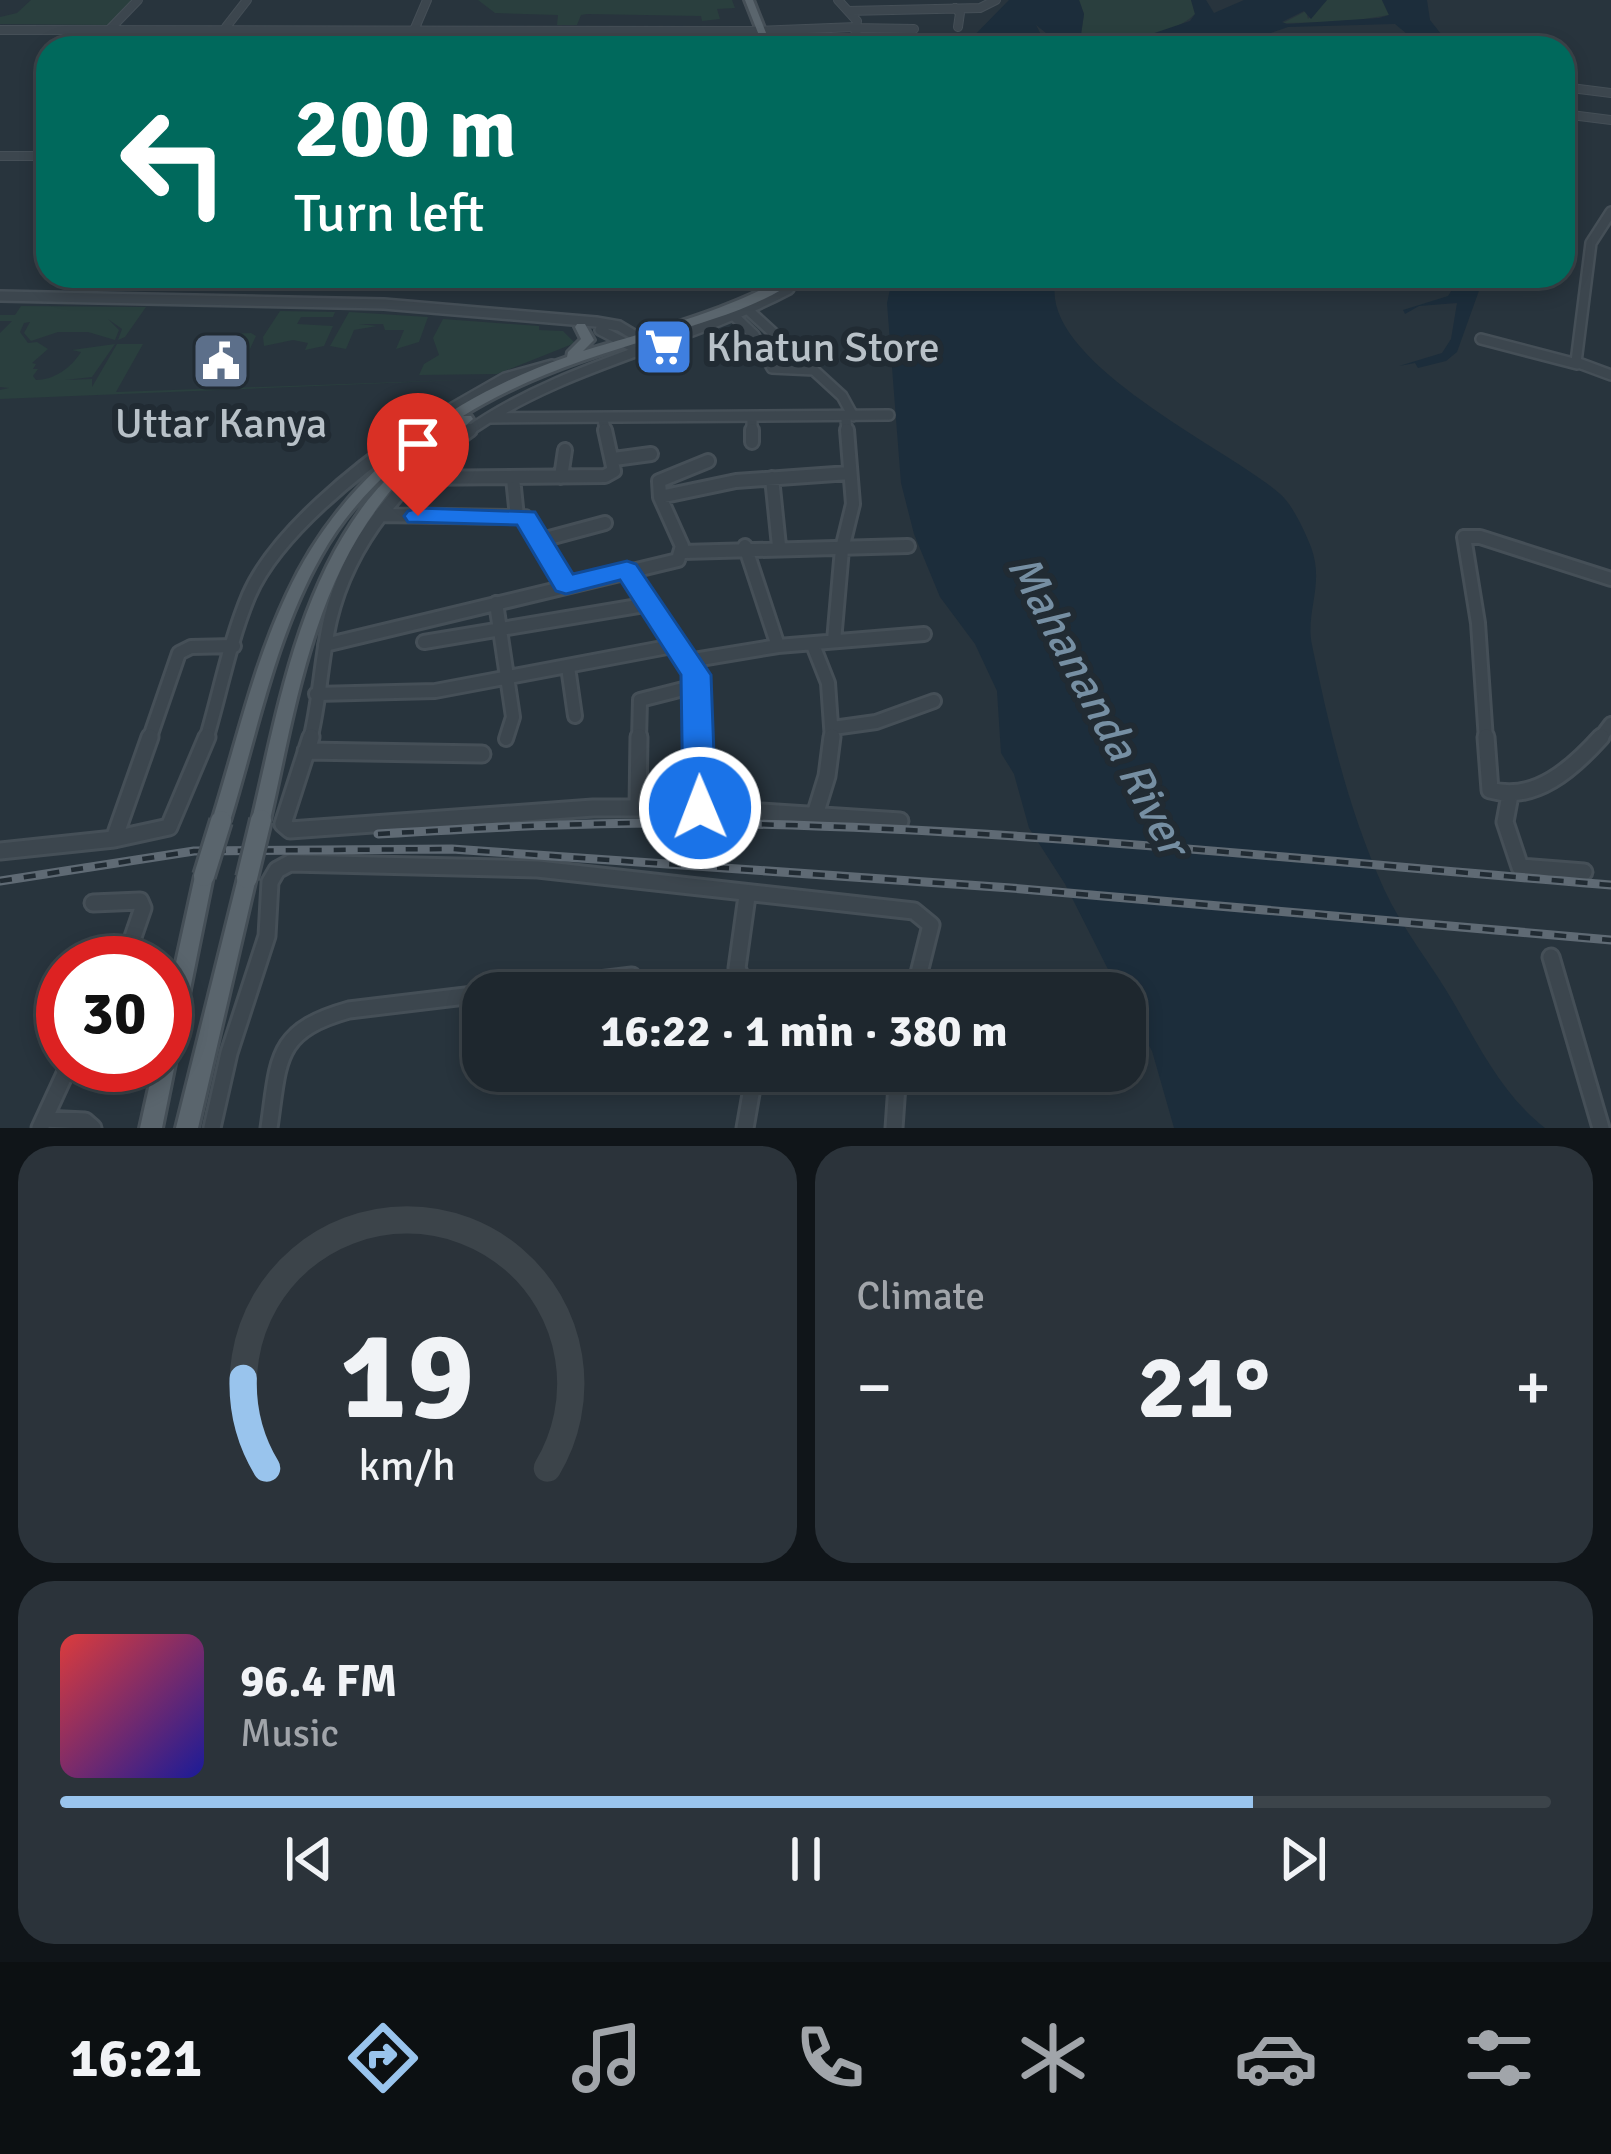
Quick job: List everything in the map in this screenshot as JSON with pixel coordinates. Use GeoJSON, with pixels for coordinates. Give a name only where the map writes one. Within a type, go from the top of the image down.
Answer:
{"type":"FeatureCollection","features":[{"type":"Feature","properties":{"kind":"main road"},"geometry":{"type":"LineString","coordinates":[[749,0],[770,36]]}},
{"type":"Feature","properties":{"kind":"main road"},"geometry":{"type":"LineString","coordinates":[[759,0],[766,36]]}},
{"type":"Feature","properties":{"kind":"main road"},"geometry":{"type":"LineString","coordinates":[[187,1128],[315,604],[337,554],[365,510],[409,463],[479,411],[539,380],[770,288]]}},
{"type":"Feature","properties":{"kind":"main road"},"geometry":{"type":"LineString","coordinates":[[191,936],[204,876],[293,596],[343,512],[428,433],[587,343],[588,334],[580,327]]}},
{"type":"Feature","properties":{"kind":"main road"},"geometry":{"type":"LineString","coordinates":[[554,365],[637,343]]}},
{"type":"Feature","properties":{"kind":"main road"},"geometry":{"type":"LineString","coordinates":[[151,1128],[159,1092]]}},
{"type":"Feature","properties":{"kind":"street"},"geometry":{"type":"LineString","coordinates":[[110,28],[138,0]]}},
{"type":"Feature","properties":{"kind":"street"},"geometry":{"type":"LineString","coordinates":[[226,27],[248,0]]}},
{"type":"Feature","properties":{"kind":"street"},"geometry":{"type":"LineString","coordinates":[[415,28],[427,0]]}},
{"type":"Feature","properties":{"kind":"street"},"geometry":{"type":"LineString","coordinates":[[838,0],[858,24],[854,28]]}},
{"type":"Feature","properties":{"kind":"street"},"geometry":{"type":"LineString","coordinates":[[848,11],[985,7],[996,0]]}},
{"type":"Feature","properties":{"kind":"street"},"geometry":{"type":"LineString","coordinates":[[957,5],[958,27]]}},
{"type":"Feature","properties":{"kind":"street"},"geometry":{"type":"LineString","coordinates":[[0,28],[914,29]]}},
{"type":"Feature","properties":{"kind":"street"},"geometry":{"type":"LineString","coordinates":[[110,28],[765,29]]}},
{"type":"Feature","properties":{"kind":"street"},"geometry":{"type":"LineString","coordinates":[[854,28],[857,36]]}},
{"type":"Feature","properties":{"kind":"street"},"geometry":{"type":"LineString","coordinates":[[1575,88],[1611,93]]}},
{"type":"Feature","properties":{"kind":"street"},"geometry":{"type":"LineString","coordinates":[[1575,116],[1611,120]]}},
{"type":"Feature","properties":{"kind":"street"},"geometry":{"type":"LineString","coordinates":[[0,156],[36,156]]}},
{"type":"Feature","properties":{"kind":"street"},"geometry":{"type":"LineString","coordinates":[[1577,364],[1591,243],[1611,212]]}},
{"type":"Feature","properties":{"kind":"street"},"geometry":{"type":"LineString","coordinates":[[778,288],[740,312],[637,343],[546,388],[489,418],[413,478],[380,515],[349,567],[325,645],[307,751],[283,821],[290,830],[504,812],[638,808],[900,821]]}},
{"type":"Feature","properties":{"kind":"street"},"geometry":{"type":"LineString","coordinates":[[0,299],[225,302],[441,312],[619,326],[637,343]]}},
{"type":"Feature","properties":{"kind":"street"},"geometry":{"type":"LineString","coordinates":[[740,312],[842,396],[850,417],[853,504],[842,549],[834,641]]}},
{"type":"Feature","properties":{"kind":"street"},"geometry":{"type":"LineString","coordinates":[[740,312],[772,368],[814,370]]}},
{"type":"Feature","properties":{"kind":"street"},"geometry":{"type":"LineString","coordinates":[[561,321],[637,343]]}},
{"type":"Feature","properties":{"kind":"street"},"geometry":{"type":"LineString","coordinates":[[1481,339],[1611,375]]}},
{"type":"Feature","properties":{"kind":"street"},"geometry":{"type":"LineString","coordinates":[[0,851],[156,832],[175,819],[235,646],[245,602],[256,580],[302,522],[341,485],[422,423],[473,392],[554,365]]}},
{"type":"Feature","properties":{"kind":"street"},"geometry":{"type":"LineString","coordinates":[[489,418],[889,415]]}},
{"type":"Feature","properties":{"kind":"street"},"geometry":{"type":"LineString","coordinates":[[752,418],[752,442]]}},
{"type":"Feature","properties":{"kind":"street"},"geometry":{"type":"LineString","coordinates":[[413,478],[612,474],[614,459],[603,420]]}},
{"type":"Feature","properties":{"kind":"street"},"geometry":{"type":"LineString","coordinates":[[561,477],[565,451]]}},
{"type":"Feature","properties":{"kind":"street"},"geometry":{"type":"LineString","coordinates":[[614,459],[651,454]]}},
{"type":"Feature","properties":{"kind":"street"},"geometry":{"type":"LineString","coordinates":[[325,645],[678,560],[682,552],[658,486],[663,477],[708,461]]}},
{"type":"Feature","properties":{"kind":"street"},"geometry":{"type":"LineString","coordinates":[[661,496],[772,478],[849,473]]}},
{"type":"Feature","properties":{"kind":"street"},"geometry":{"type":"LineString","coordinates":[[513,478],[517,517]]}},
{"type":"Feature","properties":{"kind":"street"},"geometry":{"type":"LineString","coordinates":[[772,478],[779,546]]}},
{"type":"Feature","properties":{"kind":"street"},"geometry":{"type":"LineString","coordinates":[[380,515],[525,517],[566,585]]}},
{"type":"Feature","properties":{"kind":"street"},"geometry":{"type":"LineString","coordinates":[[538,541],[605,523]]}},
{"type":"Feature","properties":{"kind":"street"},"geometry":{"type":"LineString","coordinates":[[1611,579],[1464,535],[1485,696],[1486,784],[1496,794],[1510,795],[1569,772],[1595,748],[1611,724]]}},
{"type":"Feature","properties":{"kind":"street"},"geometry":{"type":"LineString","coordinates":[[682,552],[746,546],[908,546]]}},
{"type":"Feature","properties":{"kind":"street"},"geometry":{"type":"LineString","coordinates":[[746,546],[755,582],[774,613],[778,646]]}},
{"type":"Feature","properties":{"kind":"street"},"geometry":{"type":"LineString","coordinates":[[627,570],[699,685],[700,808]]}},
{"type":"Feature","properties":{"kind":"street"},"geometry":{"type":"LineString","coordinates":[[496,603],[511,678],[513,717],[506,739]]}},
{"type":"Feature","properties":{"kind":"street"},"geometry":{"type":"LineString","coordinates":[[424,642],[650,604]]}},
{"type":"Feature","properties":{"kind":"street"},"geometry":{"type":"LineString","coordinates":[[688,661],[778,646],[924,634]]}},
{"type":"Feature","properties":{"kind":"street"},"geometry":{"type":"LineString","coordinates":[[316,694],[435,691],[678,645]]}},
{"type":"Feature","properties":{"kind":"street"},"geometry":{"type":"LineString","coordinates":[[813,645],[820,658],[833,728],[824,797],[815,815]]}},
{"type":"Feature","properties":{"kind":"street"},"geometry":{"type":"LineString","coordinates":[[114,838],[179,653],[191,647],[235,646]]}},
{"type":"Feature","properties":{"kind":"street"},"geometry":{"type":"LineString","coordinates":[[568,667],[575,716]]}},
{"type":"Feature","properties":{"kind":"street"},"geometry":{"type":"LineString","coordinates":[[638,808],[640,700],[699,685]]}},
{"type":"Feature","properties":{"kind":"street"},"geometry":{"type":"LineString","coordinates":[[833,728],[876,722],[934,701]]}},
{"type":"Feature","properties":{"kind":"street"},"geometry":{"type":"LineString","coordinates":[[307,751],[482,754]]}},
{"type":"Feature","properties":{"kind":"street"},"geometry":{"type":"LineString","coordinates":[[1510,795],[1505,822],[1520,867],[1584,872]]}},
{"type":"Feature","properties":{"kind":"street"},"geometry":{"type":"LineString","coordinates":[[212,1128],[230,1052],[268,936],[270,882],[277,870],[290,863],[538,869],[747,896],[914,911],[925,916],[929,934],[919,972]]}},
{"type":"Feature","properties":{"kind":"street"},"geometry":{"type":"LineString","coordinates":[[738,972],[747,896]]}},
{"type":"Feature","properties":{"kind":"street"},"geometry":{"type":"LineString","coordinates":[[93,903],[140,902],[133,936]]}},
{"type":"Feature","properties":{"kind":"street"},"geometry":{"type":"LineString","coordinates":[[1551,957],[1601,1128]]}},
{"type":"Feature","properties":{"kind":"street"},"geometry":{"type":"LineString","coordinates":[[268,1128],[284,1045],[308,1020],[349,1010],[462,996]]}},
{"type":"Feature","properties":{"kind":"street"},"geometry":{"type":"LineString","coordinates":[[57,1092],[43,1124],[86,1121],[94,1128]]}},
{"type":"Feature","properties":{"kind":"street"},"geometry":{"type":"LineString","coordinates":[[745,1128],[751,1092]]}},
{"type":"Feature","properties":{"kind":"street"},"geometry":{"type":"LineString","coordinates":[[894,1128],[897,1092]]}},
{"type":"Feature","properties":{"kind":"green space"},"geometry":{"type":"Polygon","coordinates":[[[31,0],[133,0],[109,25],[0,24],[0,17],[17,13],[31,0]]]}},
{"type":"Feature","properties":{"kind":"green space"},"geometry":{"type":"Polygon","coordinates":[[[478,0],[732,0],[735,8],[717,9],[720,19],[702,21],[701,16],[587,14],[581,15],[577,25],[557,25],[558,15],[495,13],[478,0]]]}},
{"type":"Feature","properties":{"kind":"green space"},"geometry":{"type":"Polygon","coordinates":[[[1079,0],[1191,0],[1195,14],[1150,36],[1081,36],[1084,14],[1079,0]]]}},
{"type":"Feature","properties":{"kind":"green space"},"geometry":{"type":"Polygon","coordinates":[[[1327,0],[1382,0],[1389,15],[1346,22],[1283,23],[1306,11],[1308,19],[1327,0]]]}},
{"type":"Feature","properties":{"kind":"green space"},"geometry":{"type":"Polygon","coordinates":[[[21,306],[146,307],[118,340],[122,329],[108,319],[119,330],[115,340],[88,332],[58,332],[31,341],[24,333],[30,322],[24,323],[20,332],[28,343],[48,349],[32,363],[38,369],[33,376],[36,380],[67,368],[81,352],[72,350],[115,344],[92,377],[65,380],[92,379],[92,387],[117,344],[143,344],[116,392],[485,379],[0,399],[0,390],[9,388],[0,387],[0,333],[12,321],[0,321],[0,315],[15,315],[21,306]]]}},
{"type":"Feature","properties":{"kind":"green space"},"geometry":{"type":"Polygon","coordinates":[[[280,311],[335,312],[333,317],[301,317],[297,324],[333,326],[324,346],[305,350],[308,343],[293,340],[264,346],[263,337],[280,311]]]}},
{"type":"Feature","properties":{"kind":"green space"},"geometry":{"type":"Polygon","coordinates":[[[349,312],[428,317],[419,342],[396,349],[404,330],[385,330],[383,324],[359,324],[377,326],[354,330],[346,349],[330,346],[349,312]]]}},
{"type":"Feature","properties":{"kind":"green space"},"geometry":{"type":"Polygon","coordinates":[[[443,319],[539,326],[539,330],[563,331],[575,343],[497,374],[419,375],[424,364],[439,355],[433,338],[443,319]]]}},
{"type":"Feature","properties":{"kind":"green space"},"geometry":{"type":"Polygon","coordinates":[[[209,335],[256,336],[242,366],[221,366],[219,358],[196,358],[212,348],[209,335]]]}},
{"type":"Feature","properties":{"kind":"water"},"geometry":{"type":"Polygon","coordinates":[[[1009,0],[1079,0],[1084,14],[1081,36],[1047,36],[1036,25],[1042,36],[974,36],[1009,0]]]}},
{"type":"Feature","properties":{"kind":"water"},"geometry":{"type":"Polygon","coordinates":[[[1191,0],[1206,0],[1214,13],[1244,0],[1327,0],[1311,19],[1304,11],[1282,22],[1287,24],[1379,18],[1389,15],[1382,0],[1427,0],[1430,20],[1443,36],[1410,36],[1395,24],[1288,27],[1262,36],[1146,36],[1190,21],[1195,14],[1191,0]]]}},
{"type":"Feature","properties":{"kind":"water","name":"Mahananda River"},"geometry":{"type":"Polygon","coordinates":[[[890,288],[1057,288],[1057,307],[1073,338],[1102,369],[1279,493],[1289,504],[1315,560],[1312,645],[1341,769],[1384,889],[1494,1071],[1545,1128],[1174,1128],[1146,1040],[1146,972],[1109,972],[1065,884],[1029,828],[1014,774],[1001,753],[997,691],[975,644],[940,597],[914,534],[901,483],[887,303],[890,288]]]}},
{"type":"Feature","properties":{"kind":"water"},"geometry":{"type":"Polygon","coordinates":[[[1453,288],[1480,288],[1457,352],[1446,361],[1418,368],[1415,363],[1399,366],[1442,353],[1451,339],[1457,303],[1419,306],[1405,314],[1403,310],[1448,296],[1453,288]]]}},
{"type":"Feature","properties":{"kind":"railway"},"geometry":{"type":"LineString","coordinates":[[378,834],[610,823],[802,825],[1149,846],[1611,885]]}},
{"type":"Feature","properties":{"kind":"railway"},"geometry":{"type":"LineString","coordinates":[[0,881],[194,851],[452,849],[1011,888],[1611,940]]}},
{"type":"Feature","properties":{"kind":"place","name":"Khatun Store"},"geometry":{"type":"Point","coordinates":[664,347]}},
{"type":"Feature","properties":{"kind":"place","name":"Uttar Kanya"},"geometry":{"type":"Point","coordinates":[221,361]}},
{"type":"Feature","properties":{"kind":"route"},"geometry":{"type":"LineString","coordinates":[[418,516],[525,517],[566,585],[627,570],[696,675],[700,808]]}}]}
